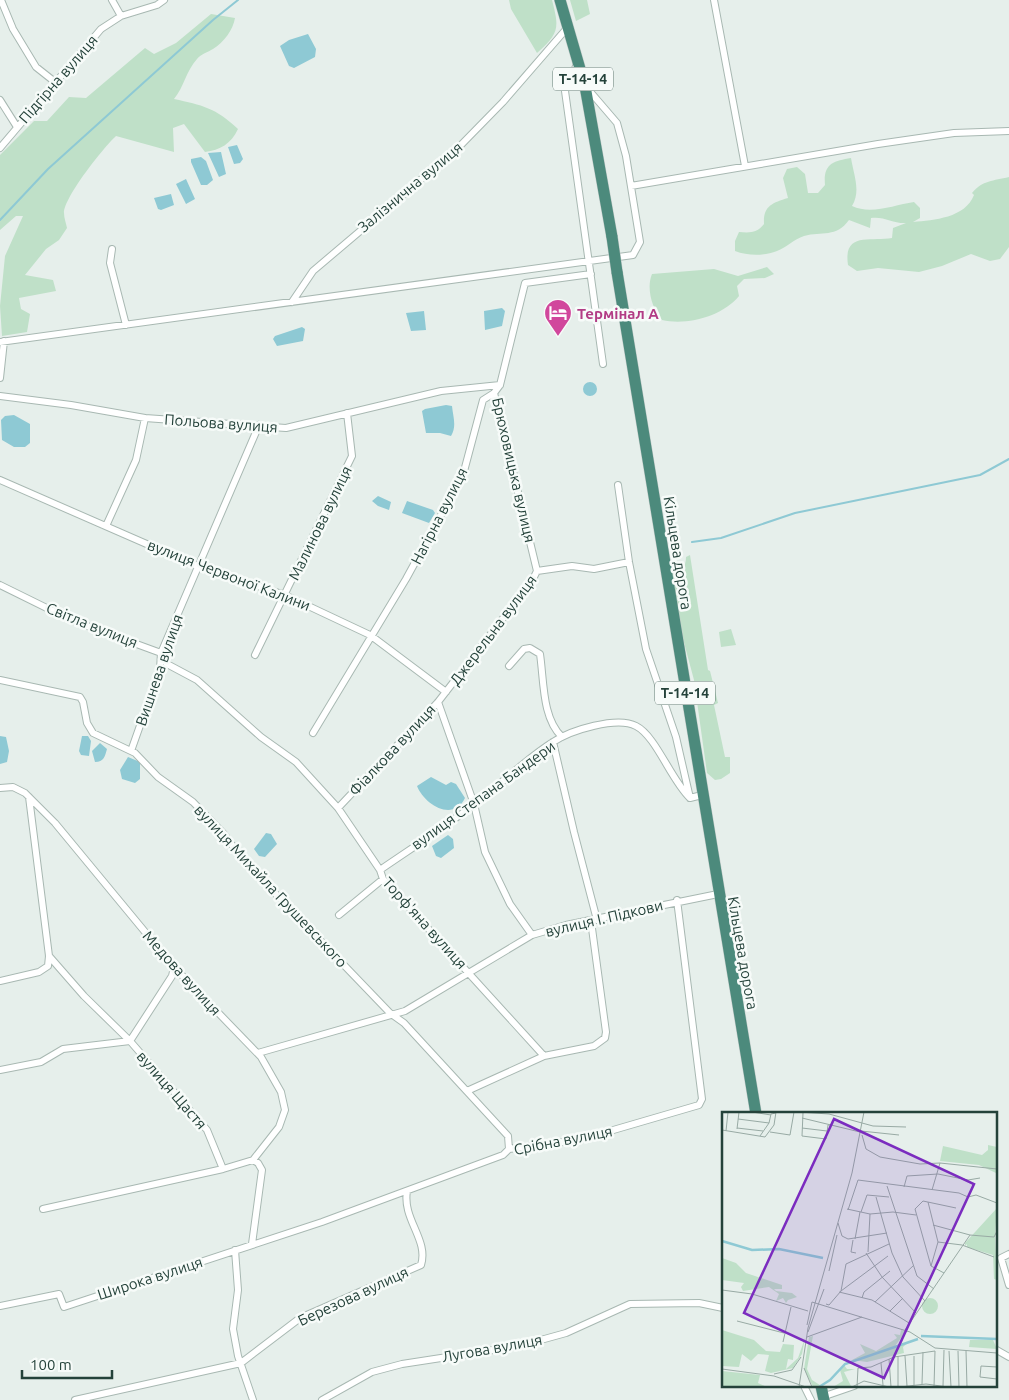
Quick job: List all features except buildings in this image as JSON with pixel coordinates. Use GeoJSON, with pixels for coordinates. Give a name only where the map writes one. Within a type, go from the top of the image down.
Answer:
{"type":"FeatureCollection","features":[{"type":"Feature","properties":{"kind":"highway","name":"Кільцева дорога"},"geometry":{"type":"LineString","coordinates":[[560,0],[585,86],[612,237],[696,796],[718,894],[756,1112]]}},
{"type":"Feature","properties":{"kind":"street"},"geometry":{"type":"LineString","coordinates":[[1,0],[13,29],[36,66],[55,82]]}},
{"type":"Feature","properties":{"kind":"street"},"geometry":{"type":"LineString","coordinates":[[112,0],[121,16]]}},
{"type":"Feature","properties":{"kind":"street","name":"Підгірна вулиця"},"geometry":{"type":"LineString","coordinates":[[0,148],[101,29],[121,16],[164,0]]}},
{"type":"Feature","properties":{"kind":"street"},"geometry":{"type":"LineString","coordinates":[[714,0],[744,166]]}},
{"type":"Feature","properties":{"kind":"street","name":"Залізнична вулиця"},"geometry":{"type":"LineString","coordinates":[[292,302],[313,271],[392,202],[433,171],[504,102],[568,26]]}},
{"type":"Feature","properties":{"kind":"street"},"geometry":{"type":"LineString","coordinates":[[578,61],[565,91],[603,364]]}},
{"type":"Feature","properties":{"kind":"street"},"geometry":{"type":"LineString","coordinates":[[0,378],[2,342],[633,255],[640,242],[631,186],[617,124],[585,86]]}},
{"type":"Feature","properties":{"kind":"street"},"geometry":{"type":"LineString","coordinates":[[0,100],[17,127]]}},
{"type":"Feature","properties":{"kind":"street"},"geometry":{"type":"LineString","coordinates":[[631,186],[954,133],[1009,131]]}},
{"type":"Feature","properties":{"kind":"street"},"geometry":{"type":"LineString","coordinates":[[112,249],[110,263],[126,325]]}},
{"type":"Feature","properties":{"kind":"street","name":"Брюховицька вулиця"},"geometry":{"type":"LineString","coordinates":[[537,571],[494,393],[500,385],[525,283],[591,274]]}},
{"type":"Feature","properties":{"kind":"street","name":"Польова вулиця"},"geometry":{"type":"LineString","coordinates":[[0,396],[71,405],[144,418],[286,428],[447,390],[500,385]]}},
{"type":"Feature","properties":{"kind":"street","name":"Нагірна вулиця"},"geometry":{"type":"LineString","coordinates":[[312,733],[370,635],[406,579],[463,475],[483,400],[494,393]]}},
{"type":"Feature","properties":{"kind":"street","name":"Малинова вулиця"},"geometry":{"type":"LineString","coordinates":[[255,655],[352,456],[347,413]]}},
{"type":"Feature","properties":{"kind":"street"},"geometry":{"type":"LineString","coordinates":[[106,526],[136,460],[144,418]]}},
{"type":"Feature","properties":{"kind":"street","name":"Вишнева вулиця"},"geometry":{"type":"LineString","coordinates":[[131,751],[160,669],[161,653],[197,566],[231,494],[259,425]]}},
{"type":"Feature","properties":{"kind":"street","name":"вулиця Червоної Калини"},"geometry":{"type":"LineString","coordinates":[[0,480],[197,566],[285,595],[370,635],[446,692]]}},
{"type":"Feature","properties":{"kind":"street"},"geometry":{"type":"LineString","coordinates":[[618,485],[629,562],[646,649],[696,796]]}},
{"type":"Feature","properties":{"kind":"street","name":"Джерельна вулиця"},"geometry":{"type":"LineString","coordinates":[[446,692],[532,581],[537,571],[572,566],[594,569],[629,562]]}},
{"type":"Feature","properties":{"kind":"street","name":"Світла вулиця"},"geometry":{"type":"LineString","coordinates":[[0,585],[72,620],[161,653],[167,664],[197,680],[262,737],[296,762]]}},
{"type":"Feature","properties":{"kind":"street"},"geometry":{"type":"LineString","coordinates":[[509,666],[524,649],[530,648],[540,654],[549,719],[555,730],[562,737]]}},
{"type":"Feature","properties":{"kind":"street","name":"вулиця Михайла Грушевського"},"geometry":{"type":"LineString","coordinates":[[0,680],[80,697],[93,733],[131,751],[158,777],[193,802],[224,834],[243,860],[390,1013],[404,1022],[508,1136],[509,1149]]}},
{"type":"Feature","properties":{"kind":"street","name":"Фіалкова вулиця"},"geometry":{"type":"LineString","coordinates":[[338,808],[446,692]]}},
{"type":"Feature","properties":{"kind":"street"},"geometry":{"type":"LineString","coordinates":[[438,702],[474,804],[485,852],[510,904],[532,935]]}},
{"type":"Feature","properties":{"kind":"street","name":"вулиця Степана Бандери"},"geometry":{"type":"LineString","coordinates":[[380,870],[474,804],[554,742],[562,737],[595,726],[622,721],[637,726],[648,736],[680,788],[696,796]]}},
{"type":"Feature","properties":{"kind":"street"},"geometry":{"type":"LineString","coordinates":[[467,1091],[544,1056],[594,1046],[605,1038],[606,1032],[594,921],[554,742]]}},
{"type":"Feature","properties":{"kind":"street","name":"Торф'яна вулиця"},"geometry":{"type":"LineString","coordinates":[[296,762],[338,808],[380,870],[382,879],[469,971],[544,1056]]}},
{"type":"Feature","properties":{"kind":"street","name":"Медова вулиця"},"geometry":{"type":"LineString","coordinates":[[0,788],[13,787],[29,796],[55,823],[174,967],[258,1053],[281,1092],[285,1110],[279,1127],[253,1160]]}},
{"type":"Feature","properties":{"kind":"street"},"geometry":{"type":"LineString","coordinates":[[0,981],[43,970],[48,966],[49,956],[29,796]]}},
{"type":"Feature","properties":{"kind":"street"},"geometry":{"type":"LineString","coordinates":[[339,915],[382,879]]}},
{"type":"Feature","properties":{"kind":"street","name":"вулиця І. Підкови"},"geometry":{"type":"LineString","coordinates":[[258,1053],[405,1010],[532,935],[566,925],[594,921],[677,900],[718,894]]}},
{"type":"Feature","properties":{"kind":"street","name":"Срібна вулиця"},"geometry":{"type":"LineString","coordinates":[[235,1250],[322,1222],[407,1191],[503,1155],[509,1149],[579,1140],[699,1105],[702,1099],[677,900]]}},
{"type":"Feature","properties":{"kind":"street","name":"вулиця Щастя"},"geometry":{"type":"LineString","coordinates":[[49,956],[84,996],[130,1041],[207,1130],[223,1170]]}},
{"type":"Feature","properties":{"kind":"street"},"geometry":{"type":"LineString","coordinates":[[0,1070],[41,1062],[63,1049],[130,1041],[172,976],[174,967]]}},
{"type":"Feature","properties":{"kind":"street"},"geometry":{"type":"LineString","coordinates":[[43,1209],[223,1170],[253,1160],[258,1163],[262,1170],[252,1244]]}},
{"type":"Feature","properties":{"kind":"street","name":"Березова вулиця"},"geometry":{"type":"LineString","coordinates":[[75,1400],[242,1363],[300,1318],[421,1265],[424,1250],[408,1211],[407,1191]]}},
{"type":"Feature","properties":{"kind":"street"},"geometry":{"type":"LineString","coordinates":[[235,1250],[238,1290],[233,1329],[253,1400]]}},
{"type":"Feature","properties":{"kind":"street","name":"Широка вулиця"},"geometry":{"type":"LineString","coordinates":[[0,1306],[59,1294],[64,1307],[235,1250]]}},
{"type":"Feature","properties":{"kind":"street"},"geometry":{"type":"LineString","coordinates":[[1009,1254],[1001,1258],[1001,1262],[1009,1285]]}},
{"type":"Feature","properties":{"kind":"street","name":"Лугова вулиця"},"geometry":{"type":"LineString","coordinates":[[322,1400],[372,1372],[402,1364],[519,1346],[566,1333],[627,1305],[699,1303],[722,1308]]}},
{"type":"Feature","properties":{"kind":"street"},"geometry":{"type":"LineString","coordinates":[[996,1350],[1009,1357]]}},
{"type":"Feature","properties":{"kind":"street"},"geometry":{"type":"LineString","coordinates":[[805,1388],[811,1400]]}},
{"type":"Feature","properties":{"kind":"street"},"geometry":{"type":"LineString","coordinates":[[822,1395],[827,1396],[849,1388]]}},
{"type":"Feature","properties":{"kind":"green space"},"geometry":{"type":"Polygon","coordinates":[[[509,0],[552,0],[556,17],[556,29],[554,35],[537,53],[511,9],[509,0]]]}},
{"type":"Feature","properties":{"kind":"green space"},"geometry":{"type":"Polygon","coordinates":[[[570,0],[587,0],[590,14],[576,21],[570,0]]]}},
{"type":"Feature","properties":{"kind":"green space"},"geometry":{"type":"Polygon","coordinates":[[[211,14],[235,18],[232,27],[221,43],[197,59],[174,99],[208,108],[223,116],[238,129],[232,139],[216,150],[205,152],[184,124],[173,128],[174,152],[116,136],[94,161],[70,196],[64,213],[67,228],[59,240],[46,249],[25,275],[53,280],[56,291],[19,298],[21,309],[30,314],[27,332],[2,336],[0,306],[5,256],[23,216],[16,216],[0,230],[0,155],[34,121],[47,121],[69,97],[86,98],[145,48],[154,54],[176,43],[211,14]]]}},
{"type":"Feature","properties":{"kind":"green space"},"geometry":{"type":"Polygon","coordinates":[[[851,158],[856,189],[855,200],[852,206],[867,210],[914,202],[920,208],[920,218],[913,222],[939,219],[956,213],[970,203],[974,195],[972,193],[980,186],[1009,177],[1009,247],[1000,259],[990,261],[971,254],[942,266],[919,272],[878,268],[857,271],[848,265],[848,254],[850,247],[854,243],[860,240],[892,238],[893,228],[906,223],[871,218],[870,228],[849,220],[844,226],[834,232],[804,236],[772,253],[751,255],[735,251],[735,241],[739,232],[750,232],[759,229],[764,224],[767,209],[777,202],[788,198],[783,178],[787,169],[797,167],[805,174],[808,193],[818,193],[825,185],[826,172],[830,165],[834,162],[851,158]]]}},
{"type":"Feature","properties":{"kind":"green space"},"geometry":{"type":"Polygon","coordinates":[[[767,267],[774,274],[765,278],[744,279],[737,286],[739,296],[732,303],[724,309],[704,318],[682,322],[662,320],[655,310],[651,298],[650,280],[652,274],[714,269],[738,276],[767,267]]]}},
{"type":"Feature","properties":{"kind":"green space"},"geometry":{"type":"Polygon","coordinates":[[[690,555],[708,670],[710,671],[718,703],[714,705],[725,757],[730,757],[730,773],[721,779],[715,780],[707,773],[694,680],[679,624],[672,573],[683,568],[686,557],[690,555]]]}},
{"type":"Feature","properties":{"kind":"green space"},"geometry":{"type":"Polygon","coordinates":[[[731,629],[736,645],[721,647],[719,632],[731,629]]]}},
{"type":"Feature","properties":{"kind":"water"},"geometry":{"type":"Polygon","coordinates":[[[308,34],[316,49],[315,57],[294,68],[289,66],[280,46],[289,40],[308,34]]]}},
{"type":"Feature","properties":{"kind":"water"},"geometry":{"type":"Polygon","coordinates":[[[237,145],[243,159],[240,163],[234,164],[228,147],[237,145]]]}},
{"type":"Feature","properties":{"kind":"water"},"geometry":{"type":"Polygon","coordinates":[[[221,152],[226,174],[219,177],[208,153],[221,152]]]}},
{"type":"Feature","properties":{"kind":"water"},"geometry":{"type":"Polygon","coordinates":[[[201,157],[206,161],[213,180],[207,185],[201,185],[191,162],[191,159],[201,157]]]}},
{"type":"Feature","properties":{"kind":"water"},"geometry":{"type":"Polygon","coordinates":[[[186,179],[195,199],[186,204],[176,184],[186,179]]]}},
{"type":"Feature","properties":{"kind":"water"},"geometry":{"type":"Polygon","coordinates":[[[171,194],[174,205],[161,210],[158,209],[154,198],[171,194]]]}},
{"type":"Feature","properties":{"kind":"water"},"geometry":{"type":"Polygon","coordinates":[[[502,308],[505,311],[502,326],[485,330],[484,311],[502,308]]]}},
{"type":"Feature","properties":{"kind":"water"},"geometry":{"type":"Polygon","coordinates":[[[424,311],[426,330],[411,331],[406,313],[424,311]]]}},
{"type":"Feature","properties":{"kind":"water"},"geometry":{"type":"Polygon","coordinates":[[[302,327],[305,329],[303,341],[277,346],[273,339],[275,336],[302,327]]]}},
{"type":"Feature","properties":{"kind":"water"},"geometry":{"type":"Polygon","coordinates":[[[587,382],[593,382],[597,389],[593,396],[587,396],[583,392],[583,386],[587,382]]]}},
{"type":"Feature","properties":{"kind":"water"},"geometry":{"type":"Polygon","coordinates":[[[446,405],[452,406],[454,425],[451,436],[440,433],[426,433],[422,411],[446,405]]]}},
{"type":"Feature","properties":{"kind":"water"},"geometry":{"type":"Polygon","coordinates":[[[14,415],[30,424],[30,443],[25,447],[14,447],[2,440],[1,420],[5,416],[14,415]]]}},
{"type":"Feature","properties":{"kind":"water"},"geometry":{"type":"Polygon","coordinates":[[[378,496],[391,502],[389,510],[378,506],[372,501],[378,496]]]}},
{"type":"Feature","properties":{"kind":"water"},"geometry":{"type":"Polygon","coordinates":[[[407,501],[433,510],[435,513],[429,523],[402,513],[407,501]]]}},
{"type":"Feature","properties":{"kind":"water"},"geometry":{"type":"Polygon","coordinates":[[[0,736],[6,737],[9,751],[7,762],[0,764],[0,736]]]}},
{"type":"Feature","properties":{"kind":"water"},"geometry":{"type":"Polygon","coordinates":[[[82,736],[88,736],[91,741],[89,756],[81,755],[79,751],[82,736]]]}},
{"type":"Feature","properties":{"kind":"water"},"geometry":{"type":"Polygon","coordinates":[[[100,743],[107,749],[102,760],[95,762],[92,751],[100,743]]]}},
{"type":"Feature","properties":{"kind":"water"},"geometry":{"type":"Polygon","coordinates":[[[128,757],[140,762],[140,779],[135,783],[122,779],[120,770],[128,757]]]}},
{"type":"Feature","properties":{"kind":"water"},"geometry":{"type":"Polygon","coordinates":[[[431,777],[446,785],[451,782],[456,784],[465,798],[460,805],[446,810],[439,808],[426,799],[417,786],[431,777]]]}},
{"type":"Feature","properties":{"kind":"water"},"geometry":{"type":"Polygon","coordinates":[[[266,833],[271,834],[277,844],[265,857],[259,856],[254,849],[266,833]]]}},
{"type":"Feature","properties":{"kind":"water"},"geometry":{"type":"Polygon","coordinates":[[[448,835],[453,839],[454,848],[441,858],[436,856],[432,846],[448,835]]]}},
{"type":"Feature","properties":{"kind":"waterway"},"geometry":{"type":"LineString","coordinates":[[0,220],[48,169],[213,20],[238,0]]}},
{"type":"Feature","properties":{"kind":"waterway"},"geometry":{"type":"LineString","coordinates":[[692,542],[721,538],[795,513],[980,475],[1009,459]]}},
{"type":"Feature","properties":{"kind":"place","name":"Термінал А"},"geometry":{"type":"Point","coordinates":[558,337]}}]}
